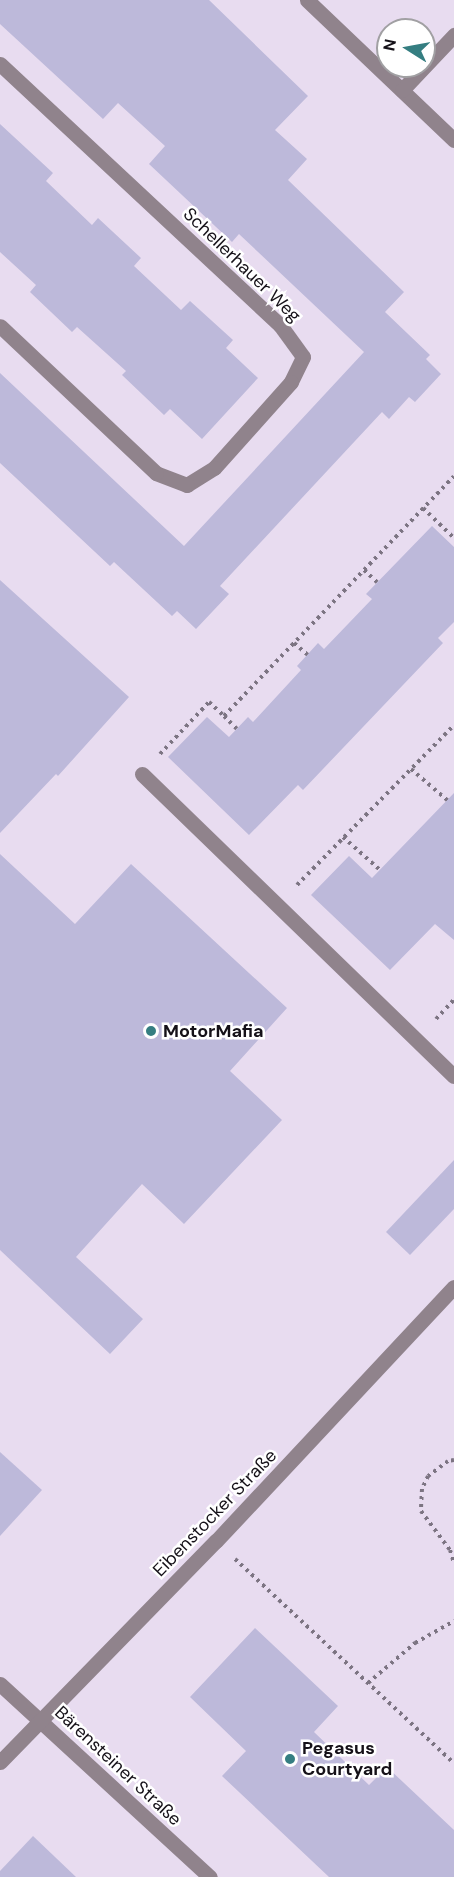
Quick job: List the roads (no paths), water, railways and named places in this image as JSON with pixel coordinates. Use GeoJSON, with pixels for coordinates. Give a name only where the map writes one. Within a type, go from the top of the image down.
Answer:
{"type":"FeatureCollection","features":[{"type":"Feature","properties":{"kind":"street"},"geometry":{"type":"LineString","coordinates":[[307,0],[454,140]]}},
{"type":"Feature","properties":{"kind":"street"},"geometry":{"type":"LineString","coordinates":[[402,90],[454,35]]}},
{"type":"Feature","properties":{"kind":"street","name":"Schellerhauer Weg"},"geometry":{"type":"LineString","coordinates":[[0,64],[280,325],[303,357],[291,382],[214,468],[187,485],[156,473],[0,326]]}},
{"type":"Feature","properties":{"kind":"street"},"geometry":{"type":"LineString","coordinates":[[142,774],[454,1076]]}},
{"type":"Feature","properties":{"kind":"street","name":"Eibenstocker Straße"},"geometry":{"type":"LineString","coordinates":[[0,1762],[216,1541],[454,1287]]}},
{"type":"Feature","properties":{"kind":"street","name":"Bärensteiner Straße"},"geometry":{"type":"LineString","coordinates":[[0,1684],[210,1877]]}},
{"type":"Feature","properties":{"kind":"place","name":"MotorMafia"},"geometry":{"type":"Point","coordinates":[151,1031]}},
{"type":"Feature","properties":{"kind":"place","name":"Pegasus Courtyard"},"geometry":{"type":"Point","coordinates":[290,1759]}}]}
